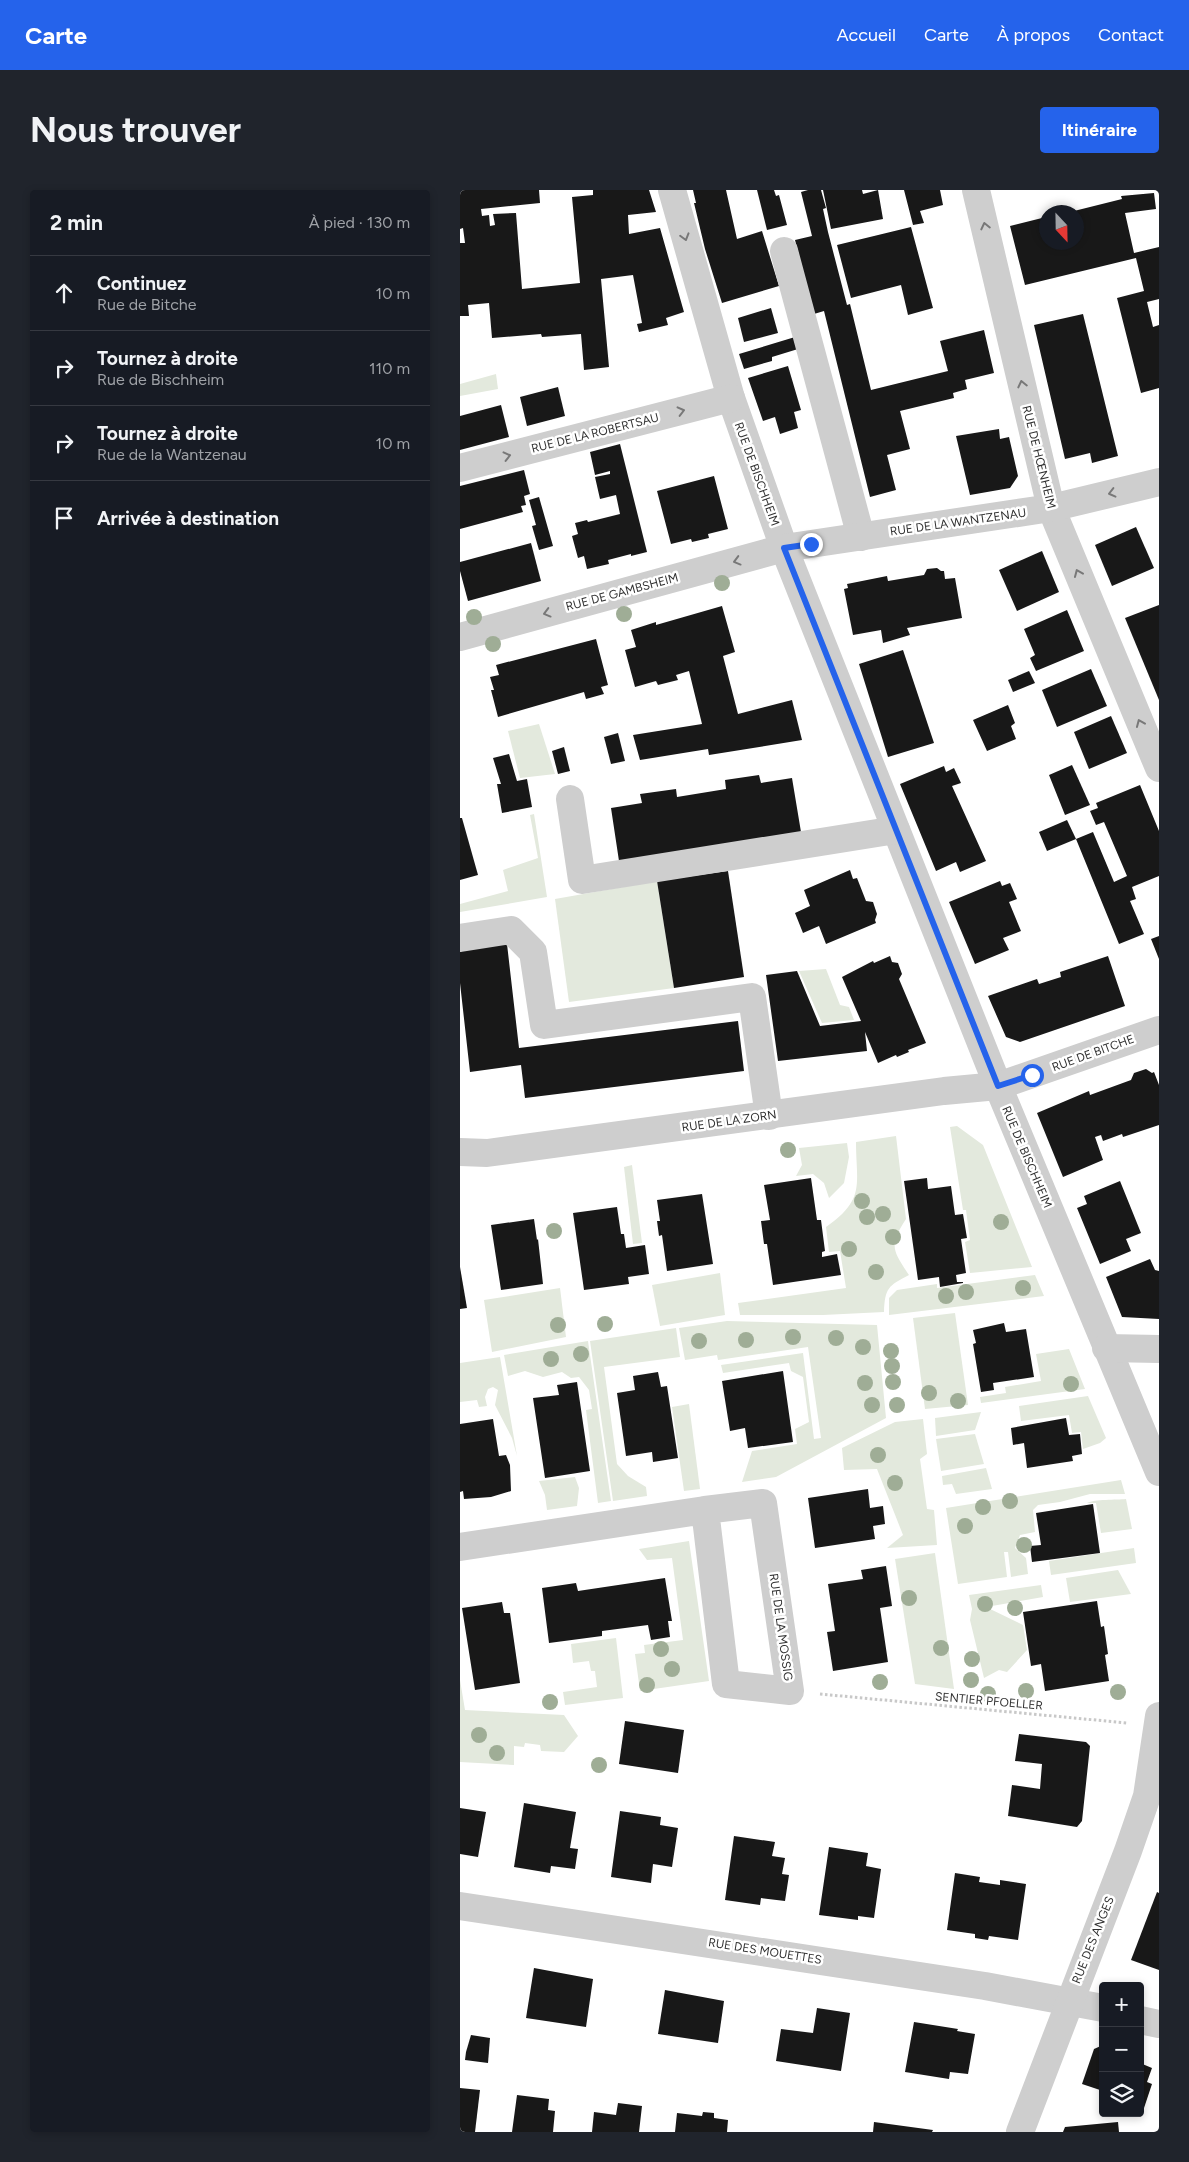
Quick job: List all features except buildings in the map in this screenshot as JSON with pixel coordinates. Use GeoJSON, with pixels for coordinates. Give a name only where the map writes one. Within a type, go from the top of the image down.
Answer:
{"type":"FeatureCollection","features":[{"type":"Feature","properties":{"kind":"street","name":"RUE DE BISCHHEIM"},"geometry":{"type":"LineString","coordinates":[[672,190],[730,398],[784,548],[998,1086],[1159,1472]]}},
{"type":"Feature","properties":{"kind":"street","name":"RUE DE HŒNHEIM"},"geometry":{"type":"LineString","coordinates":[[976,190],[1051,508],[1159,768]]}},
{"type":"Feature","properties":{"kind":"street"},"geometry":{"type":"LineString","coordinates":[[784,251],[861,537]]}},
{"type":"Feature","properties":{"kind":"street","name":"RUE DE LA ROBERTSAU"},"geometry":{"type":"LineString","coordinates":[[460,468],[730,398]]}},
{"type":"Feature","properties":{"kind":"street","name":"RUE DE LA WANTZENAU"},"geometry":{"type":"LineString","coordinates":[[784,548],[1051,508],[1159,482]]}},
{"type":"Feature","properties":{"kind":"street","name":"RUE DE GAMBSHEIM"},"geometry":{"type":"LineString","coordinates":[[460,636],[784,548]]}},
{"type":"Feature","properties":{"kind":"street"},"geometry":{"type":"LineString","coordinates":[[570,799],[582,880],[896,830]]}},
{"type":"Feature","properties":{"kind":"street"},"geometry":{"type":"LineString","coordinates":[[460,938],[512,930],[533,952],[544,1026],[752,997],[769,1116]]}},
{"type":"Feature","properties":{"kind":"street","name":"RUE DE BITCHE"},"geometry":{"type":"LineString","coordinates":[[998,1086],[1159,1030]]}},
{"type":"Feature","properties":{"kind":"street","name":"RUE DE LA ZORN"},"geometry":{"type":"LineString","coordinates":[[460,1152],[486,1153],[998,1086]]}},
{"type":"Feature","properties":{"kind":"street"},"geometry":{"type":"LineString","coordinates":[[1106,1348],[1159,1349]]}},
{"type":"Feature","properties":{"kind":"street","name":"RUE DE LA MOSSIG"},"geometry":{"type":"LineString","coordinates":[[460,1547],[705,1510],[763,1503],[790,1691],[726,1684],[705,1510]]}},
{"type":"Feature","properties":{"kind":"street","name":"RUE DES ANGES"},"geometry":{"type":"LineString","coordinates":[[1020,2132],[1069,2000],[1128,1851],[1147,1796],[1158,1733]]}},
{"type":"Feature","properties":{"kind":"street","name":"RUE DES MOUETTES"},"geometry":{"type":"LineString","coordinates":[[460,1906],[669,1936],[1069,2000],[1099,2007]]}},
{"type":"Feature","properties":{"kind":"street"},"geometry":{"type":"LineString","coordinates":[[1144,2021],[1159,2024]]}},
{"type":"Feature","properties":{"kind":"path","name":"SENTIER PFOELLER"},"geometry":{"type":"LineString","coordinates":[[820,1694],[1158,1733]]}},
{"type":"Feature","properties":{"kind":"shaded area"},"geometry":{"type":"Polygon","coordinates":[[[496,374],[498,389],[460,396],[460,384],[496,374]]]}},
{"type":"Feature","properties":{"kind":"shaded area"},"geometry":{"type":"Polygon","coordinates":[[[539,724],[555,774],[520,778],[508,731],[539,724]]]}},
{"type":"Feature","properties":{"kind":"shaded area"},"geometry":{"type":"Polygon","coordinates":[[[534,814],[547,897],[460,912],[460,904],[508,891],[503,870],[538,858],[530,815],[534,814]]]}},
{"type":"Feature","properties":{"kind":"shaded area"},"geometry":{"type":"Polygon","coordinates":[[[657,881],[674,988],[569,1002],[555,899],[657,881]]]}},
{"type":"Feature","properties":{"kind":"shaded area"},"geometry":{"type":"Polygon","coordinates":[[[826,969],[840,1005],[849,1007],[854,1020],[822,1023],[799,971],[826,969]]]}},
{"type":"Feature","properties":{"kind":"shaded area"},"geometry":{"type":"Polygon","coordinates":[[[957,1126],[983,1145],[1032,1267],[970,1273],[965,1242],[970,1240],[966,1210],[963,1210],[950,1127],[957,1126]]]}},
{"type":"Feature","properties":{"kind":"shaded area"},"geometry":{"type":"Polygon","coordinates":[[[896,1136],[906,1219],[897,1235],[895,1247],[899,1259],[909,1275],[896,1282],[889,1289],[885,1298],[884,1312],[823,1315],[740,1315],[738,1303],[846,1288],[840,1251],[829,1252],[826,1227],[848,1208],[853,1199],[857,1180],[856,1142],[896,1136]]]}},
{"type":"Feature","properties":{"kind":"shaded area"},"geometry":{"type":"Polygon","coordinates":[[[847,1143],[849,1157],[844,1183],[829,1198],[824,1183],[813,1174],[796,1176],[802,1165],[799,1148],[847,1143]]]}},
{"type":"Feature","properties":{"kind":"shaded area"},"geometry":{"type":"Polygon","coordinates":[[[632,1165],[642,1243],[633,1244],[624,1167],[632,1165]]]}},
{"type":"Feature","properties":{"kind":"shaded area"},"geometry":{"type":"Polygon","coordinates":[[[720,1273],[725,1315],[660,1326],[652,1285],[720,1273]]]}},
{"type":"Feature","properties":{"kind":"shaded area"},"geometry":{"type":"Polygon","coordinates":[[[1035,1275],[1044,1296],[889,1315],[889,1298],[897,1290],[937,1284],[937,1288],[1035,1275]]]}},
{"type":"Feature","properties":{"kind":"shaded area"},"geometry":{"type":"Polygon","coordinates":[[[560,1288],[566,1337],[492,1352],[484,1300],[560,1288]]]}},
{"type":"Feature","properties":{"kind":"shaded area"},"geometry":{"type":"Polygon","coordinates":[[[955,1313],[968,1405],[925,1409],[913,1318],[955,1313]]]}},
{"type":"Feature","properties":{"kind":"shaded area"},"geometry":{"type":"Polygon","coordinates":[[[727,1321],[877,1325],[886,1418],[776,1477],[742,1482],[752,1451],[797,1444],[795,1429],[809,1422],[803,1377],[791,1371],[789,1363],[723,1373],[721,1365],[803,1353],[814,1439],[821,1438],[808,1347],[718,1360],[717,1355],[685,1360],[679,1328],[727,1321]]]}},
{"type":"Feature","properties":{"kind":"shaded area"},"geometry":{"type":"Polygon","coordinates":[[[676,1328],[680,1357],[604,1367],[617,1464],[628,1476],[646,1487],[647,1496],[613,1501],[590,1341],[676,1328]]]}},
{"type":"Feature","properties":{"kind":"shaded area"},"geometry":{"type":"Polygon","coordinates":[[[588,1341],[611,1501],[598,1503],[586,1410],[592,1409],[589,1390],[579,1377],[571,1378],[562,1372],[543,1377],[525,1371],[508,1376],[504,1355],[588,1341]]]}},
{"type":"Feature","properties":{"kind":"shaded area"},"geometry":{"type":"Polygon","coordinates":[[[1069,1349],[1085,1389],[981,1403],[980,1397],[1006,1393],[1005,1387],[1041,1381],[1036,1354],[1069,1349]]]}},
{"type":"Feature","properties":{"kind":"shaded area"},"geometry":{"type":"Polygon","coordinates":[[[500,1357],[517,1456],[512,1438],[495,1405],[498,1390],[493,1387],[488,1389],[485,1397],[487,1406],[479,1407],[477,1400],[460,1402],[460,1363],[500,1357]]]}},
{"type":"Feature","properties":{"kind":"shaded area"},"geometry":{"type":"Polygon","coordinates":[[[1088,1396],[1106,1438],[1100,1443],[1083,1449],[1081,1432],[1072,1433],[1069,1415],[1021,1421],[1019,1406],[1088,1396]]]}},
{"type":"Feature","properties":{"kind":"shaded area"},"geometry":{"type":"Polygon","coordinates":[[[689,1404],[700,1489],[684,1491],[672,1407],[689,1404]]]}},
{"type":"Feature","properties":{"kind":"shaded area"},"geometry":{"type":"Polygon","coordinates":[[[981,1412],[975,1430],[936,1436],[935,1418],[981,1412]]]}},
{"type":"Feature","properties":{"kind":"shaded area"},"geometry":{"type":"Polygon","coordinates":[[[923,1419],[927,1454],[920,1459],[927,1509],[934,1510],[937,1545],[887,1548],[903,1535],[877,1469],[844,1470],[842,1448],[895,1422],[923,1419]]]}},
{"type":"Feature","properties":{"kind":"shaded area"},"geometry":{"type":"Polygon","coordinates":[[[975,1434],[984,1464],[941,1471],[936,1439],[975,1434]]]}},
{"type":"Feature","properties":{"kind":"shaded area"},"geometry":{"type":"Polygon","coordinates":[[[986,1468],[992,1489],[956,1494],[952,1484],[943,1485],[942,1476],[986,1468]]]}},
{"type":"Feature","properties":{"kind":"shaded area"},"geometry":{"type":"Polygon","coordinates":[[[575,1477],[579,1488],[577,1506],[547,1510],[545,1495],[539,1481],[575,1477]]]}},
{"type":"Feature","properties":{"kind":"shaded area"},"geometry":{"type":"Polygon","coordinates":[[[1121,1480],[1125,1494],[1090,1494],[1060,1502],[1038,1505],[1033,1510],[1035,1532],[1020,1535],[1015,1548],[1026,1558],[1028,1574],[1011,1577],[1008,1552],[1004,1552],[1007,1577],[958,1584],[946,1508],[1121,1480]]]}},
{"type":"Feature","properties":{"kind":"shaded area"},"geometry":{"type":"Polygon","coordinates":[[[1126,1499],[1132,1529],[1101,1533],[1096,1503],[1087,1503],[1100,1500],[1126,1499]]]}},
{"type":"Feature","properties":{"kind":"shaded area"},"geometry":{"type":"Polygon","coordinates":[[[689,1541],[709,1681],[640,1691],[635,1654],[645,1653],[644,1645],[683,1640],[672,1558],[647,1560],[639,1549],[689,1541]]]}},
{"type":"Feature","properties":{"kind":"shaded area"},"geometry":{"type":"Polygon","coordinates":[[[1134,1548],[1136,1563],[1051,1575],[1049,1561],[1134,1548]]]}},
{"type":"Feature","properties":{"kind":"shaded area"},"geometry":{"type":"Polygon","coordinates":[[[935,1553],[954,1689],[915,1684],[895,1559],[935,1553]]]}},
{"type":"Feature","properties":{"kind":"shaded area"},"geometry":{"type":"Polygon","coordinates":[[[1118,1570],[1131,1594],[1070,1602],[1066,1578],[1118,1570]]]}},
{"type":"Feature","properties":{"kind":"shaded area"},"geometry":{"type":"Polygon","coordinates":[[[1041,1585],[1043,1597],[986,1607],[1023,1625],[1027,1650],[1007,1672],[999,1670],[984,1678],[970,1620],[972,1609],[969,1595],[1041,1585]]]}},
{"type":"Feature","properties":{"kind":"shaded area"},"geometry":{"type":"Polygon","coordinates":[[[616,1638],[623,1698],[565,1705],[563,1692],[597,1687],[595,1671],[591,1671],[589,1661],[573,1663],[571,1644],[616,1638]]]}},
{"type":"Feature","properties":{"kind":"shaded area"},"geometry":{"type":"Polygon","coordinates":[[[460,1680],[465,1710],[564,1715],[578,1736],[564,1752],[541,1751],[540,1745],[525,1743],[524,1747],[514,1746],[514,1765],[460,1762],[460,1680]]]}},
{"type":"Feature","properties":{"kind":"route"},"geometry":{"type":"LineString","coordinates":[[811,544],[784,548],[998,1086],[1032,1075]]}}]}
